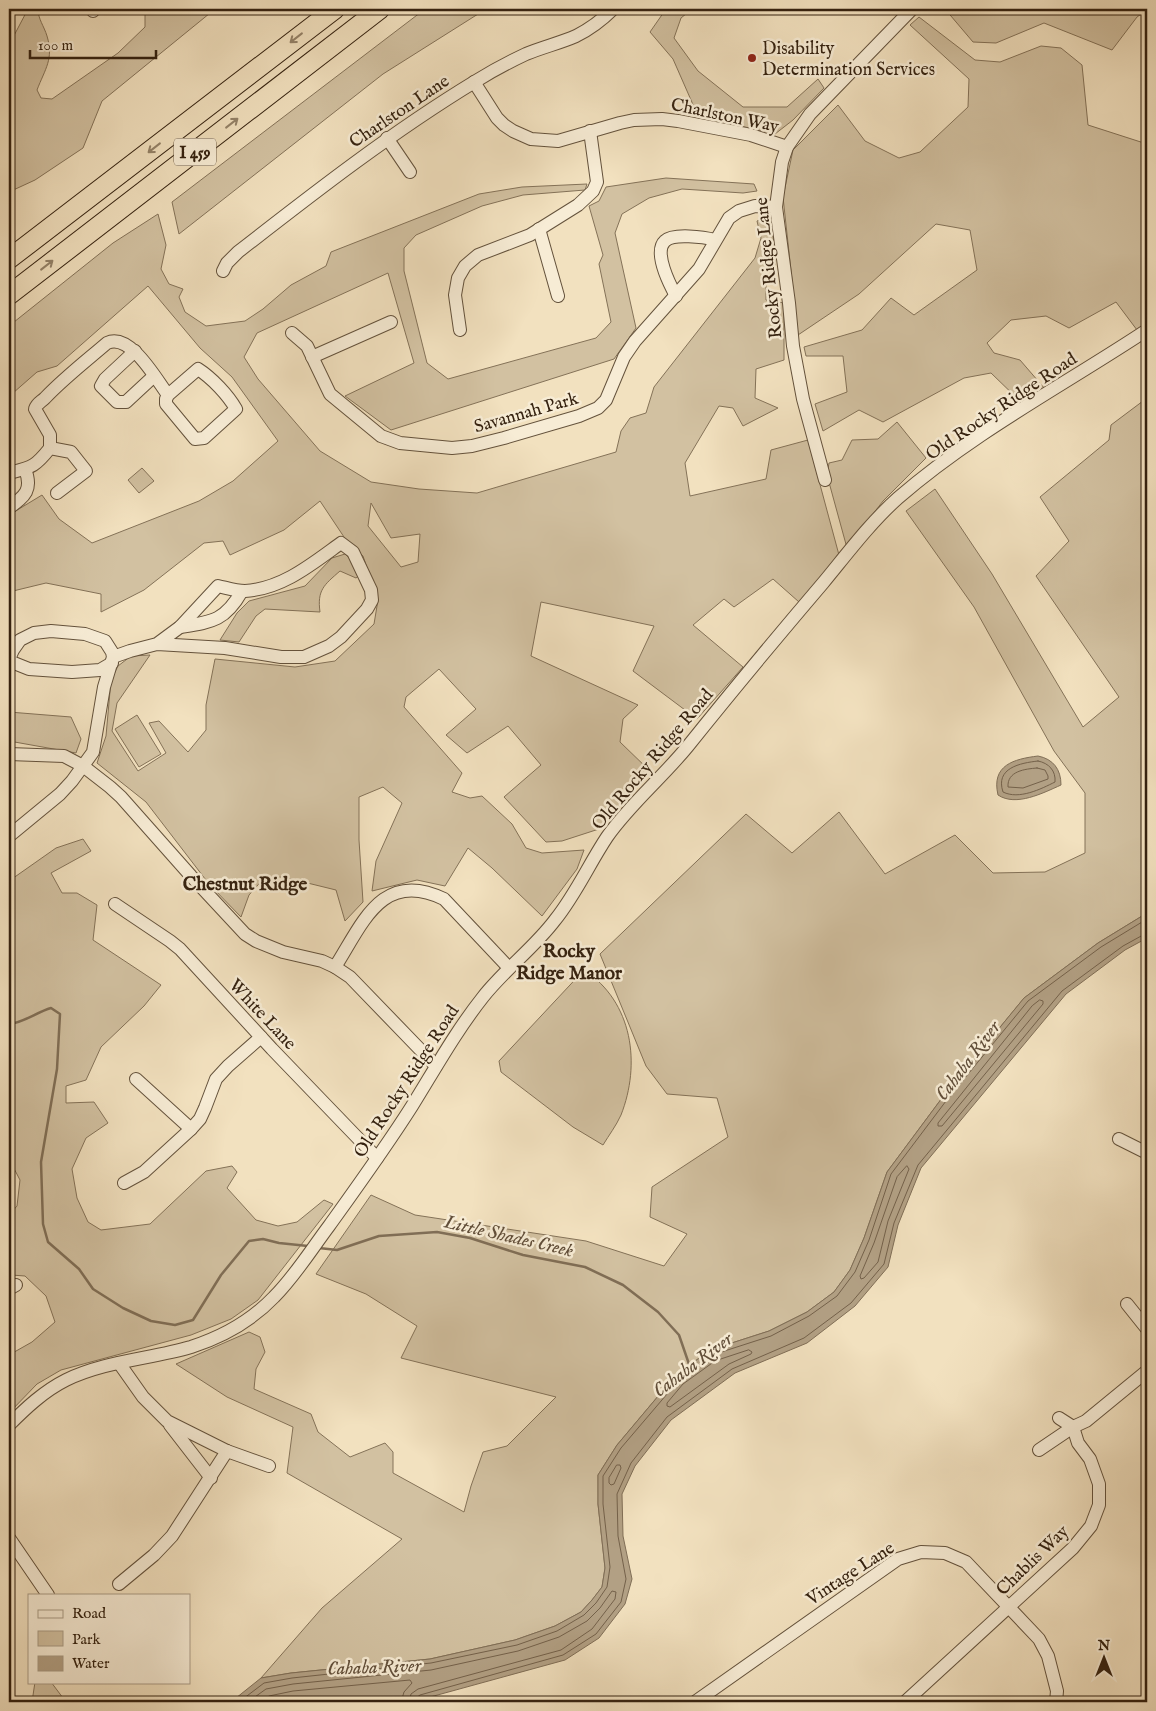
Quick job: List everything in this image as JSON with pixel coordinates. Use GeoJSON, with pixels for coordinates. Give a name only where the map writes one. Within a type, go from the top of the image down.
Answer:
{"type":"FeatureCollection","features":[{"type":"Feature","properties":{"kind":"highway","name":"I 459"},"geometry":{"type":"LineString","coordinates":[[9,259],[335,9]]}},
{"type":"Feature","properties":{"kind":"highway","name":"I 459"},"geometry":{"type":"LineString","coordinates":[[9,295],[380,9]]}},
{"type":"Feature","properties":{"kind":"street","name":"Charlston Lane"},"geometry":{"type":"LineString","coordinates":[[223,271],[227,263],[238,252],[387,138],[474,82],[526,54],[577,36],[596,24],[613,9]]}},
{"type":"Feature","properties":{"kind":"street","name":"Rocky Ridge Lane"},"geometry":{"type":"LineString","coordinates":[[825,480],[798,373],[776,207],[782,162],[787,147],[810,114],[912,9]]}},
{"type":"Feature","properties":{"kind":"street","name":"Charlston Way"},"geometry":{"type":"LineString","coordinates":[[474,82],[497,118],[504,125],[522,136],[539,140],[558,141],[634,120],[662,119],[678,120],[751,136],[787,147]]}},
{"type":"Feature","properties":{"kind":"street"},"geometry":{"type":"LineString","coordinates":[[460,330],[455,295],[458,278],[465,266],[478,255],[530,235],[578,205],[593,191],[597,182],[590,131]]}},
{"type":"Feature","properties":{"kind":"street"},"geometry":{"type":"LineString","coordinates":[[387,138],[410,172]]}},
{"type":"Feature","properties":{"kind":"street","name":"Savannah Park"},"geometry":{"type":"LineString","coordinates":[[292,333],[307,346],[330,394],[381,436],[400,443],[452,448],[472,446],[598,408],[606,400],[624,357],[634,341],[699,269],[729,218],[738,211],[755,206],[776,207]]}},
{"type":"Feature","properties":{"kind":"street"},"geometry":{"type":"LineString","coordinates":[[539,229],[558,296]]}},
{"type":"Feature","properties":{"kind":"street"},"geometry":{"type":"LineString","coordinates":[[676,296],[668,282],[661,255],[661,246],[666,240],[674,237],[704,237],[715,240]]}},
{"type":"Feature","properties":{"kind":"street"},"geometry":{"type":"LineString","coordinates":[[312,357],[391,322]]}},
{"type":"Feature","properties":{"kind":"street","name":"Old Rocky Ridge Road"},"geometry":{"type":"LineString","coordinates":[[9,1425],[36,1400],[57,1385],[78,1374],[192,1347],[225,1333],[265,1306],[281,1290],[335,1218],[377,1158],[463,1024],[484,996],[508,968],[552,924],[575,891],[607,837],[630,808],[681,754],[881,514],[917,483],[992,428],[1147,330]]}},
{"type":"Feature","properties":{"kind":"street"},"geometry":{"type":"LineString","coordinates":[[9,474],[38,464],[50,448],[50,435],[37,414],[36,405],[107,343],[116,340],[124,342],[135,351],[168,395]]}},
{"type":"Feature","properties":{"kind":"street"},"geometry":{"type":"LineString","coordinates":[[135,351],[105,379],[101,386],[116,402],[126,402],[154,376]]}},
{"type":"Feature","properties":{"kind":"street"},"geometry":{"type":"LineString","coordinates":[[198,369],[232,401],[236,409],[204,438],[195,439],[166,404],[168,395],[198,369]]}},
{"type":"Feature","properties":{"kind":"street"},"geometry":{"type":"LineString","coordinates":[[50,448],[71,452],[86,471],[57,493]]}},
{"type":"Feature","properties":{"kind":"street"},"geometry":{"type":"LineString","coordinates":[[9,508],[22,499],[27,492],[28,484],[25,469]]}},
{"type":"Feature","properties":{"kind":"street"},"geometry":{"type":"LineString","coordinates":[[9,836],[60,794],[93,752],[104,687],[112,660],[112,652],[105,641],[86,634],[51,630],[34,633],[20,640],[12,650],[9,660],[29,668],[72,672],[100,670],[112,660],[130,651],[158,644],[225,648],[281,657],[304,657],[330,646],[368,610],[372,600],[371,590],[353,552],[341,543],[306,568],[271,586],[242,591],[218,586],[180,627],[158,644]]}},
{"type":"Feature","properties":{"kind":"street"},"geometry":{"type":"LineString","coordinates":[[180,627],[200,624],[222,617],[235,604],[242,591]]}},
{"type":"Feature","properties":{"kind":"street"},"geometry":{"type":"LineString","coordinates":[[9,754],[64,756],[83,766],[121,798],[190,876],[245,934],[256,941],[276,949],[322,961],[350,977],[436,1066]]}},
{"type":"Feature","properties":{"kind":"street"},"geometry":{"type":"LineString","coordinates":[[335,967],[373,906],[399,891],[413,890],[432,892],[444,899],[508,968]]}},
{"type":"Feature","properties":{"kind":"street","name":"White Lane"},"geometry":{"type":"LineString","coordinates":[[115,904],[180,949],[377,1158]]}},
{"type":"Feature","properties":{"kind":"street"},"geometry":{"type":"LineString","coordinates":[[124,1183],[144,1172],[191,1129],[200,1119],[206,1108],[216,1079],[261,1036]]}},
{"type":"Feature","properties":{"kind":"street"},"geometry":{"type":"LineString","coordinates":[[136,1079],[191,1129]]}},
{"type":"Feature","properties":{"kind":"street"},"geometry":{"type":"LineString","coordinates":[[1119,1139],[1147,1153]]}},
{"type":"Feature","properties":{"kind":"street"},"geometry":{"type":"LineString","coordinates":[[1127,1304],[1147,1329]]}},
{"type":"Feature","properties":{"kind":"street"},"geometry":{"type":"LineString","coordinates":[[119,1363],[143,1397],[167,1421],[211,1478]]}},
{"type":"Feature","properties":{"kind":"street"},"geometry":{"type":"LineString","coordinates":[[1039,1450],[1086,1420],[1147,1371]]}},
{"type":"Feature","properties":{"kind":"street"},"geometry":{"type":"LineString","coordinates":[[1059,1418],[1073,1427]]}},
{"type":"Feature","properties":{"kind":"street"},"geometry":{"type":"LineString","coordinates":[[167,1421],[227,1452],[269,1466]]}},
{"type":"Feature","properties":{"kind":"street","name":"Chablis Way"},"geometry":{"type":"LineString","coordinates":[[905,1702],[1073,1548],[1092,1526],[1099,1505],[1100,1484],[1090,1459],[1078,1443],[1073,1427]]}},
{"type":"Feature","properties":{"kind":"street"},"geometry":{"type":"LineString","coordinates":[[119,1584],[154,1555],[172,1536],[227,1452]]}},
{"type":"Feature","properties":{"kind":"street"},"geometry":{"type":"LineString","coordinates":[[9,1538],[47,1594]]}},
{"type":"Feature","properties":{"kind":"street","name":"Vintage Lane"},"geometry":{"type":"LineString","coordinates":[[695,1702],[898,1560],[921,1552],[945,1553],[966,1562],[1039,1639],[1048,1656],[1057,1691],[1056,1702]]}},
{"type":"Feature","properties":{"kind":"green space"},"geometry":{"type":"Polygon","coordinates":[[[28,9],[38,9],[50,51],[48,64],[37,90],[41,98],[52,99],[118,53],[145,27],[145,9],[215,9],[102,101],[83,148],[35,180],[9,192],[9,45],[28,9]]]}},
{"type":"Feature","properties":{"kind":"green space"},"geometry":{"type":"Polygon","coordinates":[[[425,9],[486,9],[383,74],[179,234],[172,202],[425,9]]]}},
{"type":"Feature","properties":{"kind":"green space"},"geometry":{"type":"Polygon","coordinates":[[[666,9],[692,9],[681,18],[674,38],[698,71],[743,107],[787,107],[818,79],[824,88],[793,120],[775,134],[698,116],[673,59],[650,32],[666,9]]]}},
{"type":"Feature","properties":{"kind":"green space"},"geometry":{"type":"Polygon","coordinates":[[[945,9],[1147,10],[1137,17],[1112,50],[1044,23],[996,43],[973,42],[945,9]]]}},
{"type":"Feature","properties":{"kind":"green space"},"geometry":{"type":"Polygon","coordinates":[[[919,17],[975,60],[1000,62],[1041,46],[1061,48],[1082,65],[1088,125],[1147,144],[1147,323],[1137,330],[1116,302],[1069,328],[1046,316],[1011,320],[987,343],[994,353],[1020,360],[1045,389],[1022,403],[991,373],[964,378],[883,422],[859,410],[823,431],[815,404],[847,392],[843,356],[806,356],[804,347],[862,330],[891,298],[914,315],[977,270],[970,230],[936,224],[859,294],[798,335],[783,197],[793,150],[838,105],[865,141],[899,158],[920,152],[968,107],[969,79],[910,25],[919,17]]]}},
{"type":"Feature","properties":{"kind":"green space"},"geometry":{"type":"Polygon","coordinates":[[[666,178],[754,184],[757,191],[743,193],[682,189],[649,198],[622,214],[615,233],[636,328],[614,359],[391,430],[345,396],[414,363],[388,273],[257,333],[244,357],[258,379],[320,451],[371,482],[419,489],[477,493],[616,452],[621,431],[630,418],[646,413],[654,387],[755,258],[761,238],[757,221],[762,219],[771,223],[774,243],[775,265],[766,283],[766,300],[784,303],[784,360],[756,369],[755,398],[778,408],[743,426],[733,408],[719,406],[685,463],[690,496],[766,479],[771,450],[808,440],[839,555],[799,602],[773,579],[734,607],[724,599],[693,625],[743,667],[697,719],[633,671],[654,626],[541,602],[531,656],[638,705],[623,719],[620,742],[650,771],[602,828],[562,841],[546,842],[504,797],[541,765],[508,726],[467,753],[446,735],[476,709],[439,669],[406,697],[404,707],[462,773],[452,792],[470,798],[482,796],[512,824],[526,848],[542,853],[584,850],[577,869],[542,916],[492,868],[468,848],[445,886],[417,880],[372,891],[376,861],[402,803],[383,787],[359,797],[359,840],[363,902],[345,921],[336,890],[283,877],[265,877],[249,895],[241,917],[209,884],[146,802],[97,763],[106,736],[111,680],[118,666],[131,656],[150,655],[117,703],[112,731],[138,771],[166,753],[149,723],[159,721],[188,752],[206,730],[206,705],[215,659],[295,667],[335,661],[374,624],[378,600],[363,556],[346,540],[320,501],[284,530],[230,555],[223,541],[204,543],[144,590],[101,612],[101,594],[46,583],[13,591],[9,595],[9,515],[42,495],[59,519],[92,543],[199,501],[233,481],[278,441],[232,377],[200,348],[148,286],[57,366],[37,372],[13,393],[9,408],[9,326],[113,243],[158,214],[166,245],[161,269],[169,284],[183,289],[179,297],[185,312],[206,326],[245,321],[263,309],[291,285],[326,266],[331,252],[479,194],[522,187],[587,184],[585,190],[523,195],[482,206],[416,235],[404,248],[404,271],[427,363],[448,379],[596,338],[611,322],[599,264],[603,255],[589,206],[599,201],[606,187],[666,178]],[[371,503],[368,526],[401,567],[418,562],[420,534],[391,538],[371,503]]]}},
{"type":"Feature","properties":{"kind":"green space"},"geometry":{"type":"Polygon","coordinates":[[[1147,398],[1147,913],[1098,943],[1024,998],[942,1098],[887,1172],[864,1238],[850,1270],[834,1292],[807,1312],[769,1331],[710,1350],[675,1376],[617,1445],[598,1475],[598,1504],[605,1568],[602,1587],[581,1612],[555,1626],[515,1640],[430,1659],[291,1673],[261,1678],[322,1608],[402,1539],[287,1473],[293,1427],[227,1397],[176,1364],[249,1332],[260,1337],[265,1352],[256,1369],[254,1389],[311,1414],[318,1432],[350,1457],[385,1443],[393,1452],[393,1473],[464,1512],[483,1452],[507,1446],[556,1397],[401,1358],[417,1326],[366,1294],[316,1274],[371,1195],[415,1215],[586,1241],[664,1266],[687,1234],[650,1217],[652,1187],[728,1137],[717,1098],[667,1094],[646,1066],[600,954],[746,814],[792,853],[839,812],[885,874],[955,835],[993,873],[1045,872],[1085,853],[1085,793],[1054,751],[974,607],[906,511],[935,489],[992,574],[1083,727],[1119,697],[1036,576],[1069,541],[1040,497],[1109,440],[1111,425],[1147,398]]]}},
{"type":"Feature","properties":{"kind":"green space"},"geometry":{"type":"Polygon","coordinates":[[[897,422],[926,458],[883,501],[847,548],[827,475],[829,463],[842,460],[852,440],[878,439],[897,422]]]}},
{"type":"Feature","properties":{"kind":"green space"},"geometry":{"type":"Polygon","coordinates":[[[142,468],[154,481],[139,493],[128,480],[142,468]]]}},
{"type":"Feature","properties":{"kind":"green space"},"geometry":{"type":"Polygon","coordinates":[[[345,554],[356,565],[360,575],[356,578],[340,571],[330,580],[321,593],[320,612],[265,609],[256,616],[239,642],[220,640],[237,613],[249,601],[305,586],[332,558],[345,554]]]}},
{"type":"Feature","properties":{"kind":"green space"},"geometry":{"type":"Polygon","coordinates":[[[9,712],[71,717],[81,739],[76,753],[9,741],[9,712]]]}},
{"type":"Feature","properties":{"kind":"green space"},"geometry":{"type":"Polygon","coordinates":[[[137,715],[161,754],[139,767],[115,729],[137,715]]]}},
{"type":"Feature","properties":{"kind":"green space"},"geometry":{"type":"Polygon","coordinates":[[[83,839],[91,851],[51,873],[62,893],[77,893],[97,905],[93,940],[161,985],[144,1006],[101,1047],[86,1080],[66,1086],[66,1103],[94,1102],[108,1123],[86,1138],[72,1169],[77,1198],[88,1222],[101,1230],[150,1224],[206,1171],[232,1166],[237,1172],[227,1188],[256,1220],[278,1226],[297,1222],[324,1200],[333,1204],[258,1300],[231,1319],[191,1335],[61,1370],[37,1384],[9,1413],[9,1355],[32,1342],[55,1322],[46,1296],[25,1276],[11,1275],[9,1271],[9,1215],[17,1206],[20,1180],[9,1159],[9,881],[56,848],[83,839]]]}},
{"type":"Feature","properties":{"kind":"green space"},"geometry":{"type":"Polygon","coordinates":[[[584,970],[600,983],[613,999],[623,1016],[631,1055],[631,1075],[621,1115],[603,1145],[573,1127],[501,1072],[499,1061],[584,970]]]}},
{"type":"Feature","properties":{"kind":"green space"},"geometry":{"type":"Polygon","coordinates":[[[35,1684],[52,1684],[66,1702],[32,1702],[35,1684]]]}},
{"type":"Feature","properties":{"kind":"water"},"geometry":{"type":"Polygon","coordinates":[[[1038,756],[1052,762],[1060,774],[1061,785],[1030,798],[1013,800],[998,795],[998,777],[1006,765],[1021,759],[1038,756]]]}},
{"type":"Feature","properties":{"kind":"water","name":"Cahaba River"},"geometry":{"type":"Polygon","coordinates":[[[1147,913],[1147,938],[1125,950],[1066,994],[921,1168],[898,1225],[888,1267],[855,1306],[807,1343],[735,1373],[671,1420],[635,1466],[622,1494],[623,1536],[632,1579],[625,1604],[599,1638],[565,1660],[412,1702],[231,1702],[261,1678],[291,1673],[430,1659],[515,1640],[555,1626],[581,1612],[602,1587],[605,1568],[598,1504],[598,1475],[617,1445],[675,1376],[710,1350],[769,1331],[807,1312],[834,1292],[850,1270],[864,1238],[887,1172],[942,1098],[1024,998],[1098,943],[1147,913]]]}},
{"type":"Feature","properties":{"kind":"waterway","name":"Little Shades Creek"},"geometry":{"type":"LineString","coordinates":[[9,1024],[19,1022],[51,1008],[60,1014],[57,1069],[41,1162],[43,1224],[48,1242],[79,1269],[93,1289],[123,1308],[151,1321],[175,1325],[193,1320],[221,1275],[249,1241],[263,1239],[308,1246]]}},
{"type":"Feature","properties":{"kind":"waterway","name":"Little Shades Creek"},"geometry":{"type":"LineString","coordinates":[[319,1248],[337,1250],[379,1236],[437,1232],[470,1238],[523,1255],[585,1267],[623,1285],[658,1312],[679,1335],[690,1367]]}},
{"type":"Feature","properties":{"kind":"place","name":"Disability Determination Services"},"geometry":{"type":"Point","coordinates":[752,58]}},
{"type":"Feature","properties":{"kind":"district","name":"Chestnut Ridge"},"geometry":{"type":"Point","coordinates":[245,883]}},
{"type":"Feature","properties":{"kind":"district","name":"Rocky Ridge Manor"},"geometry":{"type":"Point","coordinates":[569,961]}}]}
